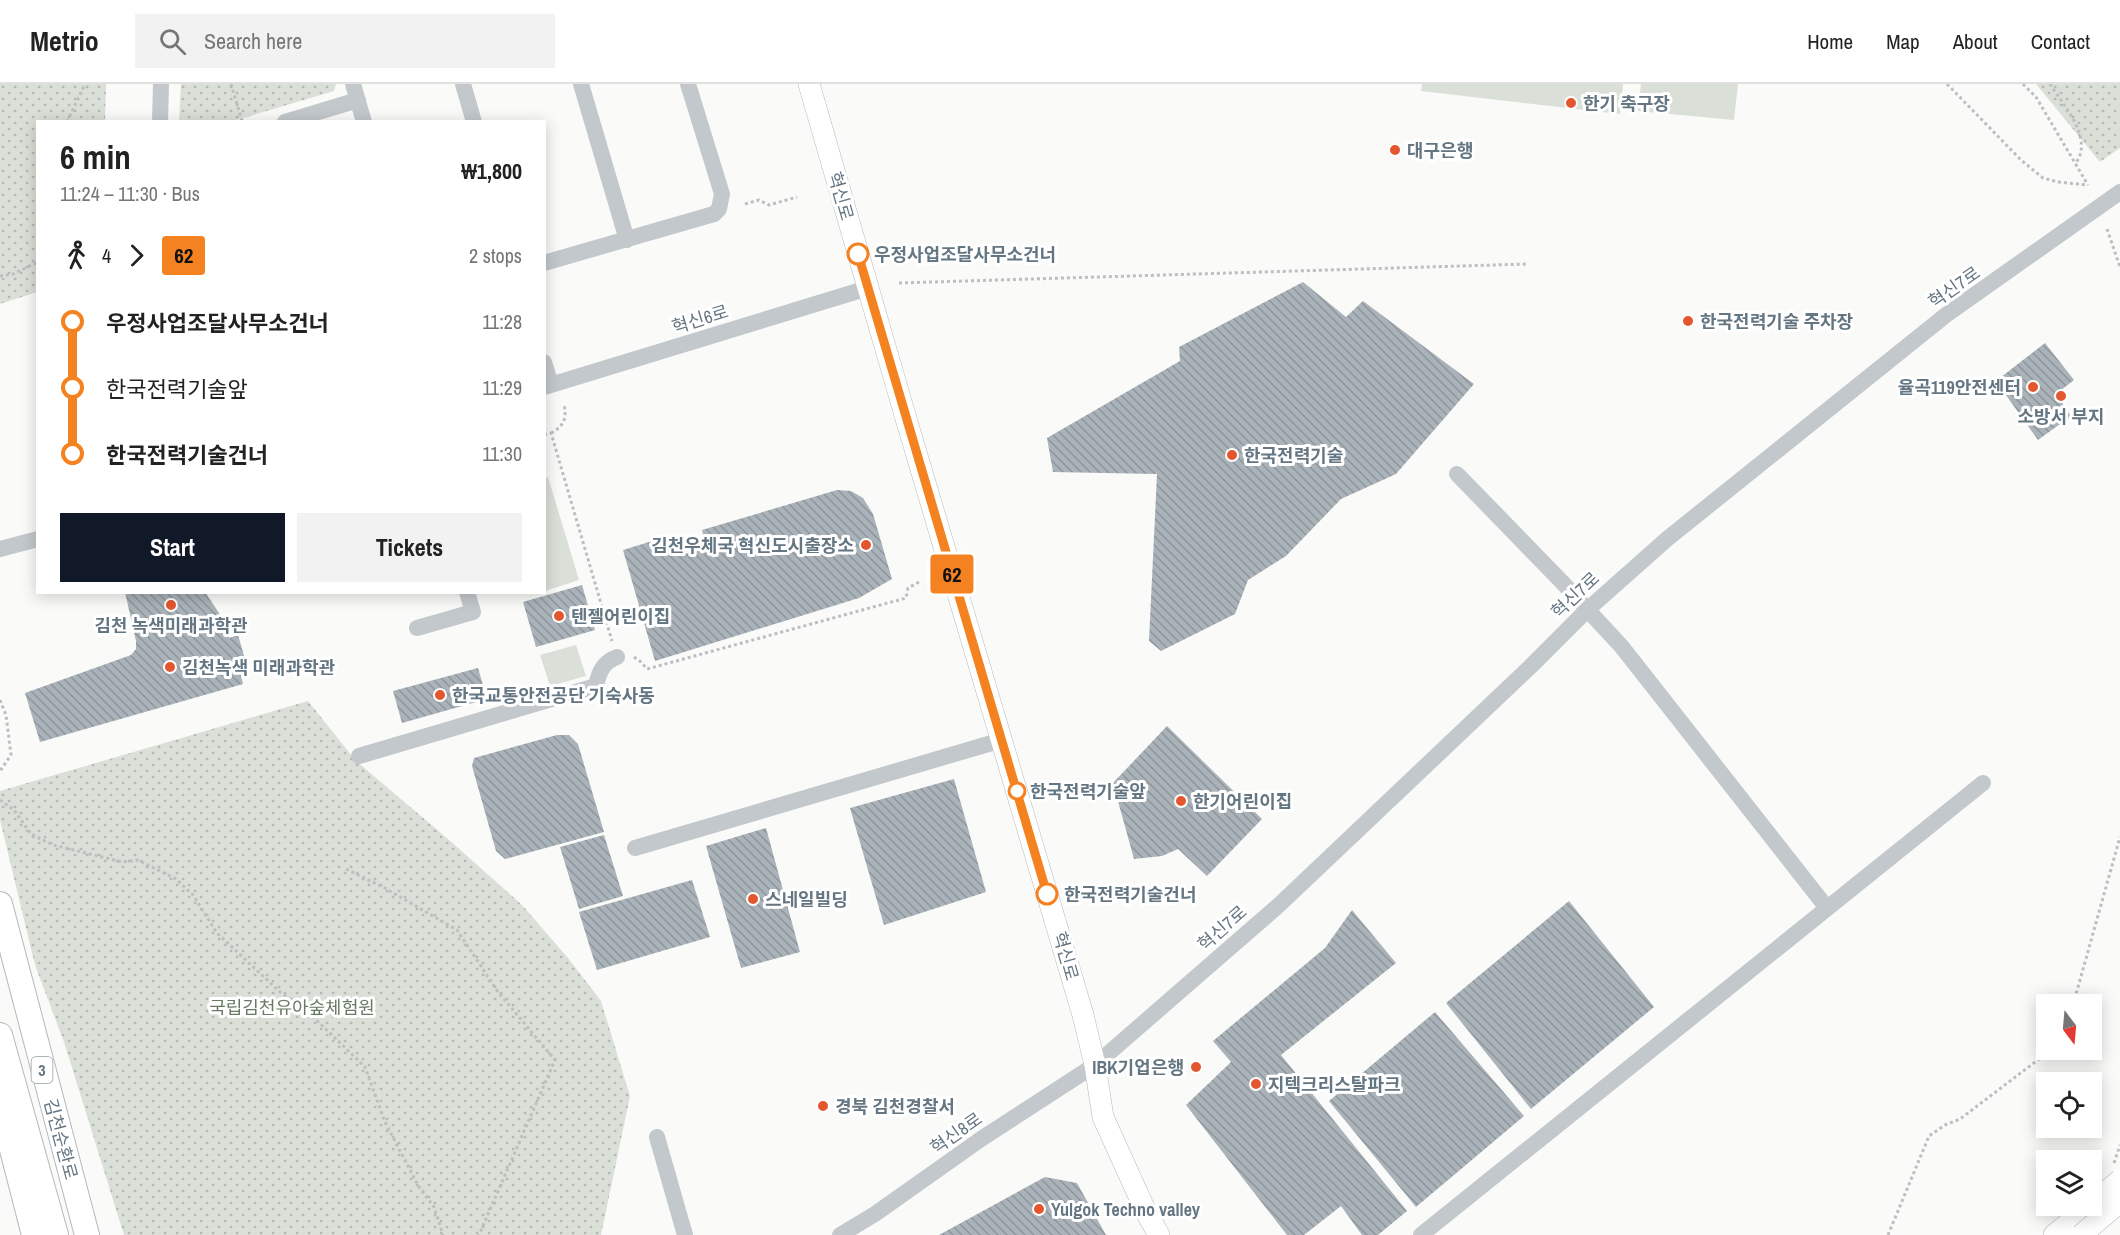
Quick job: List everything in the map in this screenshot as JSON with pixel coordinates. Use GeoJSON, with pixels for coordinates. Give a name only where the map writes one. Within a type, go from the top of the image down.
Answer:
{"type":"FeatureCollection","features":[{"type":"Feature","properties":{"kind":"highway","name":"김천순환로"},"geometry":{"type":"LineString","coordinates":[[0,904],[87,1235]]}},
{"type":"Feature","properties":{"kind":"highway"},"geometry":{"type":"LineString","coordinates":[[15,968],[102,1235]]}},
{"type":"Feature","properties":{"kind":"highway","name":"김천순환로"},"geometry":{"type":"LineString","coordinates":[[0,1035],[56,1235]]}},
{"type":"Feature","properties":{"kind":"highway"},"geometry":{"type":"LineString","coordinates":[[0,1086],[7,1130],[34,1235]]}},
{"type":"Feature","properties":{"kind":"main road","name":"혁신로"},"geometry":{"type":"LineString","coordinates":[[809,84],[1083,1015],[1095,1065],[1103,1117],[1146,1212],[1159,1235]]}},
{"type":"Feature","properties":{"kind":"main road"},"geometry":{"type":"LineString","coordinates":[[2102,1195],[2120,1180]]}},
{"type":"Feature","properties":{"kind":"main road"},"geometry":{"type":"LineString","coordinates":[[2081,1235],[2120,1202]]}},
{"type":"Feature","properties":{"kind":"main road"},"geometry":{"type":"LineString","coordinates":[[2054,1235],[2077,1216]]}},
{"type":"Feature","properties":{"kind":"street"},"geometry":{"type":"LineString","coordinates":[[160,120],[161,84]]}},
{"type":"Feature","properties":{"kind":"street"},"geometry":{"type":"LineString","coordinates":[[463,84],[473,120]]}},
{"type":"Feature","properties":{"kind":"street"},"geometry":{"type":"LineString","coordinates":[[581,84],[627,240]]}},
{"type":"Feature","properties":{"kind":"street"},"geometry":{"type":"LineString","coordinates":[[546,262],[714,214],[719,209],[722,203],[720,186],[688,84]]}},
{"type":"Feature","properties":{"kind":"street"},"geometry":{"type":"LineString","coordinates":[[290,120],[356,92],[363,120]]}},
{"type":"Feature","properties":{"kind":"street","name":"혁신7로"},"geometry":{"type":"LineString","coordinates":[[1095,1065],[1279,905],[1587,610],[1667,539],[1946,315],[2118,194]]}},
{"type":"Feature","properties":{"kind":"street","name":"혁신6로"},"geometry":{"type":"LineString","coordinates":[[548,386],[868,288]]}},
{"type":"Feature","properties":{"kind":"street"},"geometry":{"type":"LineString","coordinates":[[1457,474],[1622,647],[1827,908]]}},
{"type":"Feature","properties":{"kind":"street"},"geometry":{"type":"LineString","coordinates":[[0,549],[36,540]]}},
{"type":"Feature","properties":{"kind":"street"},"geometry":{"type":"LineString","coordinates":[[417,628],[473,612],[468,594]]}},
{"type":"Feature","properties":{"kind":"street"},"geometry":{"type":"LineString","coordinates":[[359,756],[596,686],[601,668],[608,660],[617,657]]}},
{"type":"Feature","properties":{"kind":"street"},"geometry":{"type":"LineString","coordinates":[[635,848],[1002,740]]}},
{"type":"Feature","properties":{"kind":"street"},"geometry":{"type":"LineString","coordinates":[[1421,1235],[1983,783]]}},
{"type":"Feature","properties":{"kind":"street","name":"혁신8로"},"geometry":{"type":"LineString","coordinates":[[840,1235],[875,1214],[990,1133],[1095,1065]]}},
{"type":"Feature","properties":{"kind":"street"},"geometry":{"type":"LineString","coordinates":[[657,1137],[685,1235]]}},
{"type":"Feature","properties":{"kind":"path"},"geometry":{"type":"LineString","coordinates":[[68,120],[85,84]]}},
{"type":"Feature","properties":{"kind":"path"},"geometry":{"type":"LineString","coordinates":[[231,84],[242,120]]}},
{"type":"Feature","properties":{"kind":"path"},"geometry":{"type":"LineString","coordinates":[[1947,84],[2021,160],[2043,178],[2088,185],[2036,97],[2022,84]]}},
{"type":"Feature","properties":{"kind":"path"},"geometry":{"type":"LineString","coordinates":[[2050,84],[2080,132],[2082,150],[2075,164]]}},
{"type":"Feature","properties":{"kind":"path"},"geometry":{"type":"LineString","coordinates":[[745,204],[759,200],[769,205],[797,196]]}},
{"type":"Feature","properties":{"kind":"path"},"geometry":{"type":"LineString","coordinates":[[2107,229],[2120,267]]}},
{"type":"Feature","properties":{"kind":"path"},"geometry":{"type":"LineString","coordinates":[[0,276],[13,274],[36,263]]}},
{"type":"Feature","properties":{"kind":"path"},"geometry":{"type":"LineString","coordinates":[[899,283],[1527,264]]}},
{"type":"Feature","properties":{"kind":"path"},"geometry":{"type":"LineString","coordinates":[[546,435],[562,427],[567,416],[564,404]]}},
{"type":"Feature","properties":{"kind":"path"},"geometry":{"type":"LineString","coordinates":[[551,434],[617,657],[626,655],[635,657],[647,669],[906,598],[908,588],[919,582]]}},
{"type":"Feature","properties":{"kind":"path"},"geometry":{"type":"LineString","coordinates":[[0,700],[6,715],[11,755],[0,771]]}},
{"type":"Feature","properties":{"kind":"path"},"geometry":{"type":"LineString","coordinates":[[0,800],[14,810],[31,834],[53,845],[122,862],[138,860],[176,879],[193,895],[217,933],[281,993],[306,1010],[365,1067],[385,1122],[419,1188],[434,1207],[442,1235]]}},
{"type":"Feature","properties":{"kind":"path"},"geometry":{"type":"LineString","coordinates":[[2076,994],[2120,837]]}},
{"type":"Feature","properties":{"kind":"path"},"geometry":{"type":"LineString","coordinates":[[346,870],[383,887],[457,930],[498,992],[555,1060],[479,1235]]}},
{"type":"Feature","properties":{"kind":"path"},"geometry":{"type":"LineString","coordinates":[[1888,1235],[1929,1136],[1945,1125],[1960,1119],[2038,1060]]}},
{"type":"Feature","properties":{"kind":"green space"},"geometry":{"type":"Polygon","coordinates":[[[0,84],[106,84],[105,120],[36,120],[36,292],[0,304],[0,84]]]}},
{"type":"Feature","properties":{"kind":"green space"},"geometry":{"type":"Polygon","coordinates":[[[181,84],[336,84],[334,91],[236,120],[179,120],[181,84]]]}},
{"type":"Feature","properties":{"kind":"green space","name":"한기 축구장"},"geometry":{"type":"Polygon","coordinates":[[[1422,84],[1623,84],[1620,114],[1421,91],[1422,84]]]}},
{"type":"Feature","properties":{"kind":"green space"},"geometry":{"type":"Polygon","coordinates":[[[1641,84],[1738,84],[1734,120],[1638,111],[1641,84]]]}},
{"type":"Feature","properties":{"kind":"green space"},"geometry":{"type":"Polygon","coordinates":[[[2036,84],[2120,84],[2120,148],[2100,162],[2036,84]]]}},
{"type":"Feature","properties":{"kind":"green space"},"geometry":{"type":"Polygon","coordinates":[[[548,477],[579,580],[546,591],[546,478],[548,477]]]}},
{"type":"Feature","properties":{"kind":"green space"},"geometry":{"type":"Polygon","coordinates":[[[576,645],[586,676],[550,686],[540,655],[576,645]]]}},
{"type":"Feature","properties":{"kind":"green space","name":"국립김천유아숲체험원"},"geometry":{"type":"Polygon","coordinates":[[[308,701],[356,761],[522,905],[568,958],[601,1001],[630,1096],[601,1235],[124,1235],[64,1042],[35,965],[0,820],[0,791],[308,701]]]}},
{"type":"Feature","properties":{"kind":"building","name":"한국전력기술"},"geometry":{"type":"Polygon","coordinates":[[[1303,282],[1346,317],[1363,301],[1474,384],[1396,474],[1341,499],[1286,556],[1248,580],[1235,614],[1161,651],[1149,641],[1157,474],[1053,472],[1047,438],[1180,361],[1179,347],[1303,282]]]}},
{"type":"Feature","properties":{"kind":"building","name":"율곡119안전센터"},"geometry":{"type":"Polygon","coordinates":[[[2045,343],[2074,380],[2056,394],[2071,416],[2038,440],[1996,381],[2045,343]]]}},
{"type":"Feature","properties":{"kind":"building"},"geometry":{"type":"Polygon","coordinates":[[[837,490],[851,491],[863,498],[873,514],[892,579],[859,598],[655,661],[623,550],[675,534],[681,555],[706,548],[702,530],[837,490]]]}},
{"type":"Feature","properties":{"kind":"building","name":"텐젤어린이집"},"geometry":{"type":"Polygon","coordinates":[[[582,585],[595,630],[536,647],[523,602],[582,585]]]}},
{"type":"Feature","properties":{"kind":"building","name":"김천녹색 미래과학관"},"geometry":{"type":"Polygon","coordinates":[[[125,594],[206,594],[225,622],[229,638],[238,635],[247,666],[239,668],[243,684],[40,742],[25,693],[131,655],[136,649],[125,594]]]}},
{"type":"Feature","properties":{"kind":"building","name":"한국교통안전공단 기숙사동"},"geometry":{"type":"Polygon","coordinates":[[[478,668],[487,699],[402,723],[393,691],[478,668]]]}},
{"type":"Feature","properties":{"kind":"building","name":"한기어린이집"},"geometry":{"type":"Polygon","coordinates":[[[1167,726],[1262,819],[1207,876],[1178,849],[1162,856],[1134,859],[1113,783],[1167,726]]]}},
{"type":"Feature","properties":{"kind":"building"},"geometry":{"type":"Polygon","coordinates":[[[557,735],[569,735],[578,744],[604,832],[505,859],[496,851],[472,766],[474,758],[557,735]]]}},
{"type":"Feature","properties":{"kind":"building"},"geometry":{"type":"Polygon","coordinates":[[[954,779],[986,892],[884,925],[850,808],[954,779]]]}},
{"type":"Feature","properties":{"kind":"building","name":"스네일빌딩"},"geometry":{"type":"Polygon","coordinates":[[[766,828],[800,952],[741,968],[706,846],[766,828]]]}},
{"type":"Feature","properties":{"kind":"building"},"geometry":{"type":"Polygon","coordinates":[[[604,835],[623,896],[579,909],[560,847],[604,835]]]}},
{"type":"Feature","properties":{"kind":"building"},"geometry":{"type":"Polygon","coordinates":[[[692,880],[710,937],[597,970],[579,912],[692,880]]]}},
{"type":"Feature","properties":{"kind":"building"},"geometry":{"type":"Polygon","coordinates":[[[1569,901],[1654,1007],[1531,1109],[1446,1003],[1569,901]]]}},
{"type":"Feature","properties":{"kind":"building","name":"지텍크리스탈파크"},"geometry":{"type":"Polygon","coordinates":[[[1352,910],[1396,963],[1281,1055],[1407,1211],[1378,1235],[1362,1235],[1341,1206],[1304,1235],[1287,1235],[1186,1105],[1231,1062],[1213,1041],[1325,948],[1352,910]]]}},
{"type":"Feature","properties":{"kind":"building"},"geometry":{"type":"Polygon","coordinates":[[[1435,1012],[1524,1116],[1416,1207],[1329,1101],[1435,1012]]]}},
{"type":"Feature","properties":{"kind":"building","name":"Yulgok Techno valley"},"geometry":{"type":"Polygon","coordinates":[[[1045,1177],[1077,1183],[1106,1235],[939,1235],[1045,1177]]]}},
{"type":"Feature","properties":{"kind":"bus line","name":"62"},"geometry":{"type":"LineString","coordinates":[[858,254],[1047,894]]}},
{"type":"Feature","properties":{"kind":"place","name":"한기 축구장"},"geometry":{"type":"Point","coordinates":[1571,103]}},
{"type":"Feature","properties":{"kind":"place","name":"대구은행"},"geometry":{"type":"Point","coordinates":[1395,150]}},
{"type":"Feature","properties":{"kind":"place","name":"우정사업조달사무소건너"},"geometry":{"type":"Point","coordinates":[858,254]}},
{"type":"Feature","properties":{"kind":"place","name":"한국전력기술 주차장"},"geometry":{"type":"Point","coordinates":[1688,321]}},
{"type":"Feature","properties":{"kind":"place","name":"율곡119안전센터"},"geometry":{"type":"Point","coordinates":[2033,387]}},
{"type":"Feature","properties":{"kind":"place","name":"소방서 부지"},"geometry":{"type":"Point","coordinates":[2061,396]}},
{"type":"Feature","properties":{"kind":"place","name":"한국전력기술"},"geometry":{"type":"Point","coordinates":[1232,455]}},
{"type":"Feature","properties":{"kind":"place","name":"김천우체국 혁신도시출장소"},"geometry":{"type":"Point","coordinates":[866,545]}},
{"type":"Feature","properties":{"kind":"place","name":"김천 녹색미래과학관"},"geometry":{"type":"Point","coordinates":[171,605]}},
{"type":"Feature","properties":{"kind":"place","name":"텐젤어린이집"},"geometry":{"type":"Point","coordinates":[559,616]}},
{"type":"Feature","properties":{"kind":"place","name":"김천녹색 미래과학관"},"geometry":{"type":"Point","coordinates":[170,667]}},
{"type":"Feature","properties":{"kind":"place","name":"한국교통안전공단 기숙사동"},"geometry":{"type":"Point","coordinates":[440,695]}},
{"type":"Feature","properties":{"kind":"place","name":"한국전력기술앞"},"geometry":{"type":"Point","coordinates":[1017,791]}},
{"type":"Feature","properties":{"kind":"place","name":"한기어린이집"},"geometry":{"type":"Point","coordinates":[1181,801]}},
{"type":"Feature","properties":{"kind":"place","name":"한국전력기술건너"},"geometry":{"type":"Point","coordinates":[1047,894]}},
{"type":"Feature","properties":{"kind":"place","name":"스네일빌딩"},"geometry":{"type":"Point","coordinates":[753,899]}},
{"type":"Feature","properties":{"kind":"place","name":"IBK기업은행"},"geometry":{"type":"Point","coordinates":[1196,1067]}},
{"type":"Feature","properties":{"kind":"place","name":"지텍크리스탈파크"},"geometry":{"type":"Point","coordinates":[1256,1084]}},
{"type":"Feature","properties":{"kind":"place","name":"경북 김천경찰서"},"geometry":{"type":"Point","coordinates":[823,1106]}},
{"type":"Feature","properties":{"kind":"place","name":"Yulgok Techno valley"},"geometry":{"type":"Point","coordinates":[1039,1209]}}]}
